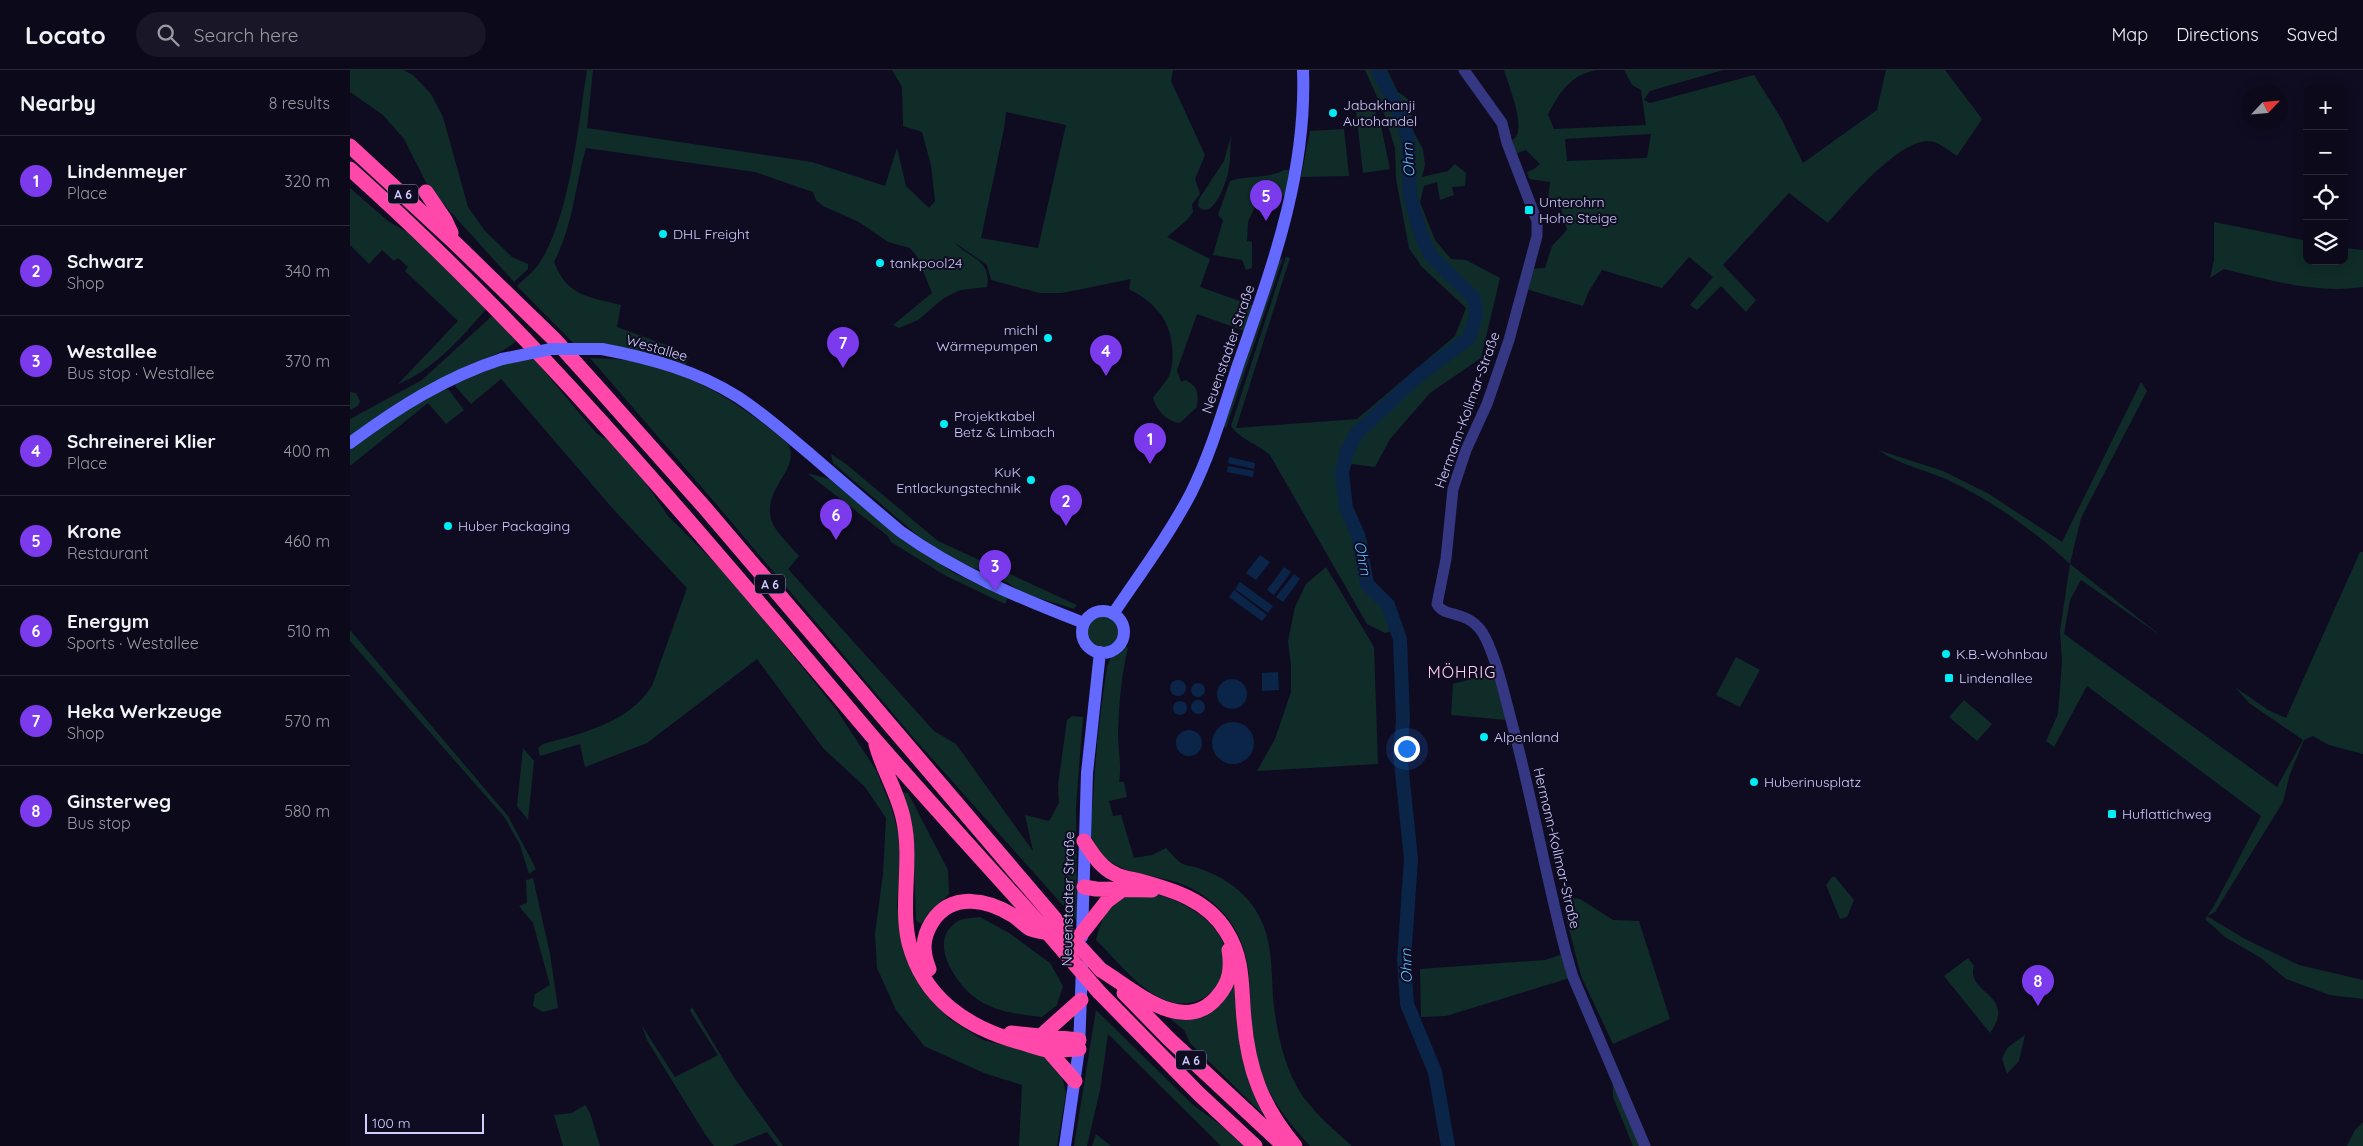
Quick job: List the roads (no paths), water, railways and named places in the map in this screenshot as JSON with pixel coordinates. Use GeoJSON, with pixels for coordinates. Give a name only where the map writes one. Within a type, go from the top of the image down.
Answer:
{"type":"FeatureCollection","features":[{"type":"Feature","properties":{"kind":"highway","name":"A 6"},"geometry":{"type":"LineString","coordinates":[[350,146],[455,243],[556,341],[664,460],[1075,934],[1101,970],[1169,1039],[1284,1146]]}},
{"type":"Feature","properties":{"kind":"highway","name":"A 6"},"geometry":{"type":"LineString","coordinates":[[350,169],[464,276],[549,364],[689,519],[874,737],[1098,992],[1199,1094],[1255,1146]]}},
{"type":"Feature","properties":{"kind":"highway"},"geometry":{"type":"LineString","coordinates":[[426,192],[445,220],[455,243]]}},
{"type":"Feature","properties":{"kind":"highway"},"geometry":{"type":"LineString","coordinates":[[874,737],[879,756],[896,792],[904,822],[908,860],[906,917],[909,942],[919,967],[934,991],[948,1007],[966,1021],[984,1031],[1048,1050],[1079,1045]]}},
{"type":"Feature","properties":{"kind":"highway"},"geometry":{"type":"LineString","coordinates":[[1084,841],[1100,863],[1115,874],[1182,894],[1215,916],[1226,930],[1242,969],[1244,1019],[1249,1063],[1271,1115],[1295,1146]]}},
{"type":"Feature","properties":{"kind":"highway"},"geometry":{"type":"LineString","coordinates":[[1084,884],[1115,874]]}},
{"type":"Feature","properties":{"kind":"highway"},"geometry":{"type":"LineString","coordinates":[[1084,884],[1096,889],[1151,890],[1166,893],[1196,907],[1211,919],[1221,932],[1229,948],[1230,973],[1228,983],[1214,1001],[1191,1012],[1164,1010],[1101,970]]}},
{"type":"Feature","properties":{"kind":"highway"},"geometry":{"type":"LineString","coordinates":[[1075,934],[1108,901],[1122,890]]}},
{"type":"Feature","properties":{"kind":"highway"},"geometry":{"type":"LineString","coordinates":[[1048,933],[1030,929],[1011,914],[986,902],[966,901],[946,908],[935,917],[928,929],[923,948],[924,958],[939,988],[953,1003],[970,1016],[1002,1031],[1018,1034],[1043,1034],[1079,1045]]}},
{"type":"Feature","properties":{"kind":"highway"},"geometry":{"type":"LineString","coordinates":[[1043,1034],[1081,1000]]}},
{"type":"Feature","properties":{"kind":"highway"},"geometry":{"type":"LineString","coordinates":[[1048,1050],[1076,1081]]}},
{"type":"Feature","properties":{"kind":"main road","name":"Neuenstadter Straße"},"geometry":{"type":"LineString","coordinates":[[1113,614],[1175,522],[1192,491],[1214,436],[1289,211],[1296,181],[1300,144],[1303,70]]}},
{"type":"Feature","properties":{"kind":"main road","name":"Westallee"},"geometry":{"type":"LineString","coordinates":[[350,443],[411,400],[478,366],[551,349],[602,349],[637,355],[703,378],[738,397],[771,421],[892,525],[920,546],[953,566],[1020,598],[1084,623]]}},
{"type":"Feature","properties":{"kind":"main road"},"geometry":{"type":"LineString","coordinates":[[1098,612],[1113,614],[1121,622],[1123,637],[1114,649],[1100,652],[1093,650],[1085,642],[1082,634],[1084,623],[1089,616],[1098,612]]}},
{"type":"Feature","properties":{"kind":"main road","name":"Neuenstadter Straße"},"geometry":{"type":"LineString","coordinates":[[1065,1146],[1076,1081],[1079,1045],[1081,1000],[1075,934],[1084,884],[1084,841],[1092,714],[1100,652]]}},
{"type":"Feature","properties":{"kind":"street","name":"Hermann-Kollmar-Straße"},"geometry":{"type":"LineString","coordinates":[[1464,70],[1502,123],[1507,143],[1537,221],[1537,236],[1503,358],[1487,404],[1466,450],[1453,489],[1446,559],[1437,604],[1441,610],[1469,618],[1476,623],[1487,641],[1499,672],[1573,977],[1646,1146]]}},
{"type":"Feature","properties":{"kind":"water"},"geometry":{"type":"Polygon","coordinates":[[[1229,457],[1255,463],[1254,469],[1228,463],[1229,457]]]}},
{"type":"Feature","properties":{"kind":"water"},"geometry":{"type":"Polygon","coordinates":[[[1228,466],[1254,471],[1253,477],[1227,472],[1228,466]]]}},
{"type":"Feature","properties":{"kind":"water"},"geometry":{"type":"Polygon","coordinates":[[[1260,555],[1270,562],[1256,580],[1246,573],[1260,555]]]}},
{"type":"Feature","properties":{"kind":"water"},"geometry":{"type":"Polygon","coordinates":[[[1284,567],[1291,572],[1274,595],[1267,590],[1284,567]]]}},
{"type":"Feature","properties":{"kind":"water"},"geometry":{"type":"Polygon","coordinates":[[[1294,574],[1300,579],[1283,602],[1276,597],[1294,574]]]}},
{"type":"Feature","properties":{"kind":"water"},"geometry":{"type":"Polygon","coordinates":[[[1240,582],[1273,606],[1268,613],[1235,589],[1240,582]]]}},
{"type":"Feature","properties":{"kind":"water"},"geometry":{"type":"Polygon","coordinates":[[[1234,590],[1267,615],[1262,621],[1229,597],[1234,590]]]}},
{"type":"Feature","properties":{"kind":"water"},"geometry":{"type":"Polygon","coordinates":[[[1278,672],[1279,690],[1262,691],[1262,673],[1278,672]]]}},
{"type":"Feature","properties":{"kind":"water"},"geometry":{"type":"Polygon","coordinates":[[[1232,679],[1238,680],[1246,688],[1246,700],[1238,708],[1232,709],[1226,708],[1218,700],[1217,694],[1218,688],[1226,680],[1232,679]]]}},
{"type":"Feature","properties":{"kind":"water"},"geometry":{"type":"Polygon","coordinates":[[[1175,680],[1181,680],[1186,685],[1184,694],[1175,696],[1170,691],[1170,685],[1175,680]]]}},
{"type":"Feature","properties":{"kind":"water"},"geometry":{"type":"Polygon","coordinates":[[[1195,683],[1201,683],[1205,690],[1201,697],[1195,697],[1191,693],[1191,687],[1195,683]]]}},
{"type":"Feature","properties":{"kind":"water"},"geometry":{"type":"Polygon","coordinates":[[[1195,700],[1201,700],[1205,707],[1201,714],[1195,714],[1191,710],[1191,704],[1195,700]]]}},
{"type":"Feature","properties":{"kind":"water"},"geometry":{"type":"Polygon","coordinates":[[[1177,701],[1183,701],[1187,708],[1183,715],[1177,715],[1173,711],[1173,705],[1177,701]]]}},
{"type":"Feature","properties":{"kind":"water"},"geometry":{"type":"Polygon","coordinates":[[[1237,722],[1245,725],[1251,731],[1254,743],[1251,755],[1245,761],[1229,764],[1221,761],[1215,755],[1212,739],[1215,731],[1221,725],[1237,722]]]}},
{"type":"Feature","properties":{"kind":"water"},"geometry":{"type":"Polygon","coordinates":[[[1189,730],[1198,734],[1202,743],[1198,752],[1189,756],[1180,752],[1176,743],[1180,734],[1189,730]]]}},
{"type":"Feature","properties":{"kind":"waterway","name":"Ohrn"},"geometry":{"type":"LineString","coordinates":[[1378,70],[1397,107],[1408,137],[1410,196],[1420,232],[1431,256],[1474,298],[1476,316],[1469,338],[1418,376],[1357,433],[1347,451],[1342,473],[1346,508],[1358,535],[1367,584],[1388,605],[1400,639],[1403,721],[1400,753],[1411,859],[1404,960],[1407,1004],[1435,1072],[1448,1146]]}},
{"type":"Feature","properties":{"kind":"place","name":"Jabakhanji Autohandel"},"geometry":{"type":"Point","coordinates":[1333,113]}},
{"type":"Feature","properties":{"kind":"place","name":"Unterohrn Hohe Steige"},"geometry":{"type":"Point","coordinates":[1529,210]}},
{"type":"Feature","properties":{"kind":"place","name":"Krone"},"geometry":{"type":"Point","coordinates":[1266,221]}},
{"type":"Feature","properties":{"kind":"place","name":"DHL Freight"},"geometry":{"type":"Point","coordinates":[663,234]}},
{"type":"Feature","properties":{"kind":"place","name":"tankpool24"},"geometry":{"type":"Point","coordinates":[880,263]}},
{"type":"Feature","properties":{"kind":"place","name":"michl Wärmepumpen"},"geometry":{"type":"Point","coordinates":[1048,338]}},
{"type":"Feature","properties":{"kind":"place","name":"Heka Werkzeuge"},"geometry":{"type":"Point","coordinates":[843,368]}},
{"type":"Feature","properties":{"kind":"place","name":"Schreinerei Klier"},"geometry":{"type":"Point","coordinates":[1106,376]}},
{"type":"Feature","properties":{"kind":"place","name":"Projektkabel Betz & Limbach"},"geometry":{"type":"Point","coordinates":[944,424]}},
{"type":"Feature","properties":{"kind":"place","name":"Lindenmeyer"},"geometry":{"type":"Point","coordinates":[1150,464]}},
{"type":"Feature","properties":{"kind":"place","name":"KuK Entlackungstechnik"},"geometry":{"type":"Point","coordinates":[1031,480]}},
{"type":"Feature","properties":{"kind":"place","name":"Huber Packaging"},"geometry":{"type":"Point","coordinates":[448,526]}},
{"type":"Feature","properties":{"kind":"place","name":"Schwarz"},"geometry":{"type":"Point","coordinates":[1066,526]}},
{"type":"Feature","properties":{"kind":"place","name":"Energym"},"geometry":{"type":"Point","coordinates":[836,540]}},
{"type":"Feature","properties":{"kind":"place","name":"Westallee"},"geometry":{"type":"Point","coordinates":[995,591]}},
{"type":"Feature","properties":{"kind":"place","name":"K.B.-Wohnbau"},"geometry":{"type":"Point","coordinates":[1946,654]}},
{"type":"Feature","properties":{"kind":"place","name":"Lindenallee"},"geometry":{"type":"Point","coordinates":[1949,678]}},
{"type":"Feature","properties":{"kind":"place","name":"Alpenland"},"geometry":{"type":"Point","coordinates":[1484,737]}},
{"type":"Feature","properties":{"kind":"place","name":"Huberinusplatz"},"geometry":{"type":"Point","coordinates":[1754,782]}},
{"type":"Feature","properties":{"kind":"place","name":"Huflattichweg"},"geometry":{"type":"Point","coordinates":[2112,814]}},
{"type":"Feature","properties":{"kind":"place","name":"Ginsterweg"},"geometry":{"type":"Point","coordinates":[2038,1006]}},
{"type":"Feature","properties":{"kind":"district","name":"MÖHRIG"},"geometry":{"type":"Point","coordinates":[1462,672]}}]}
